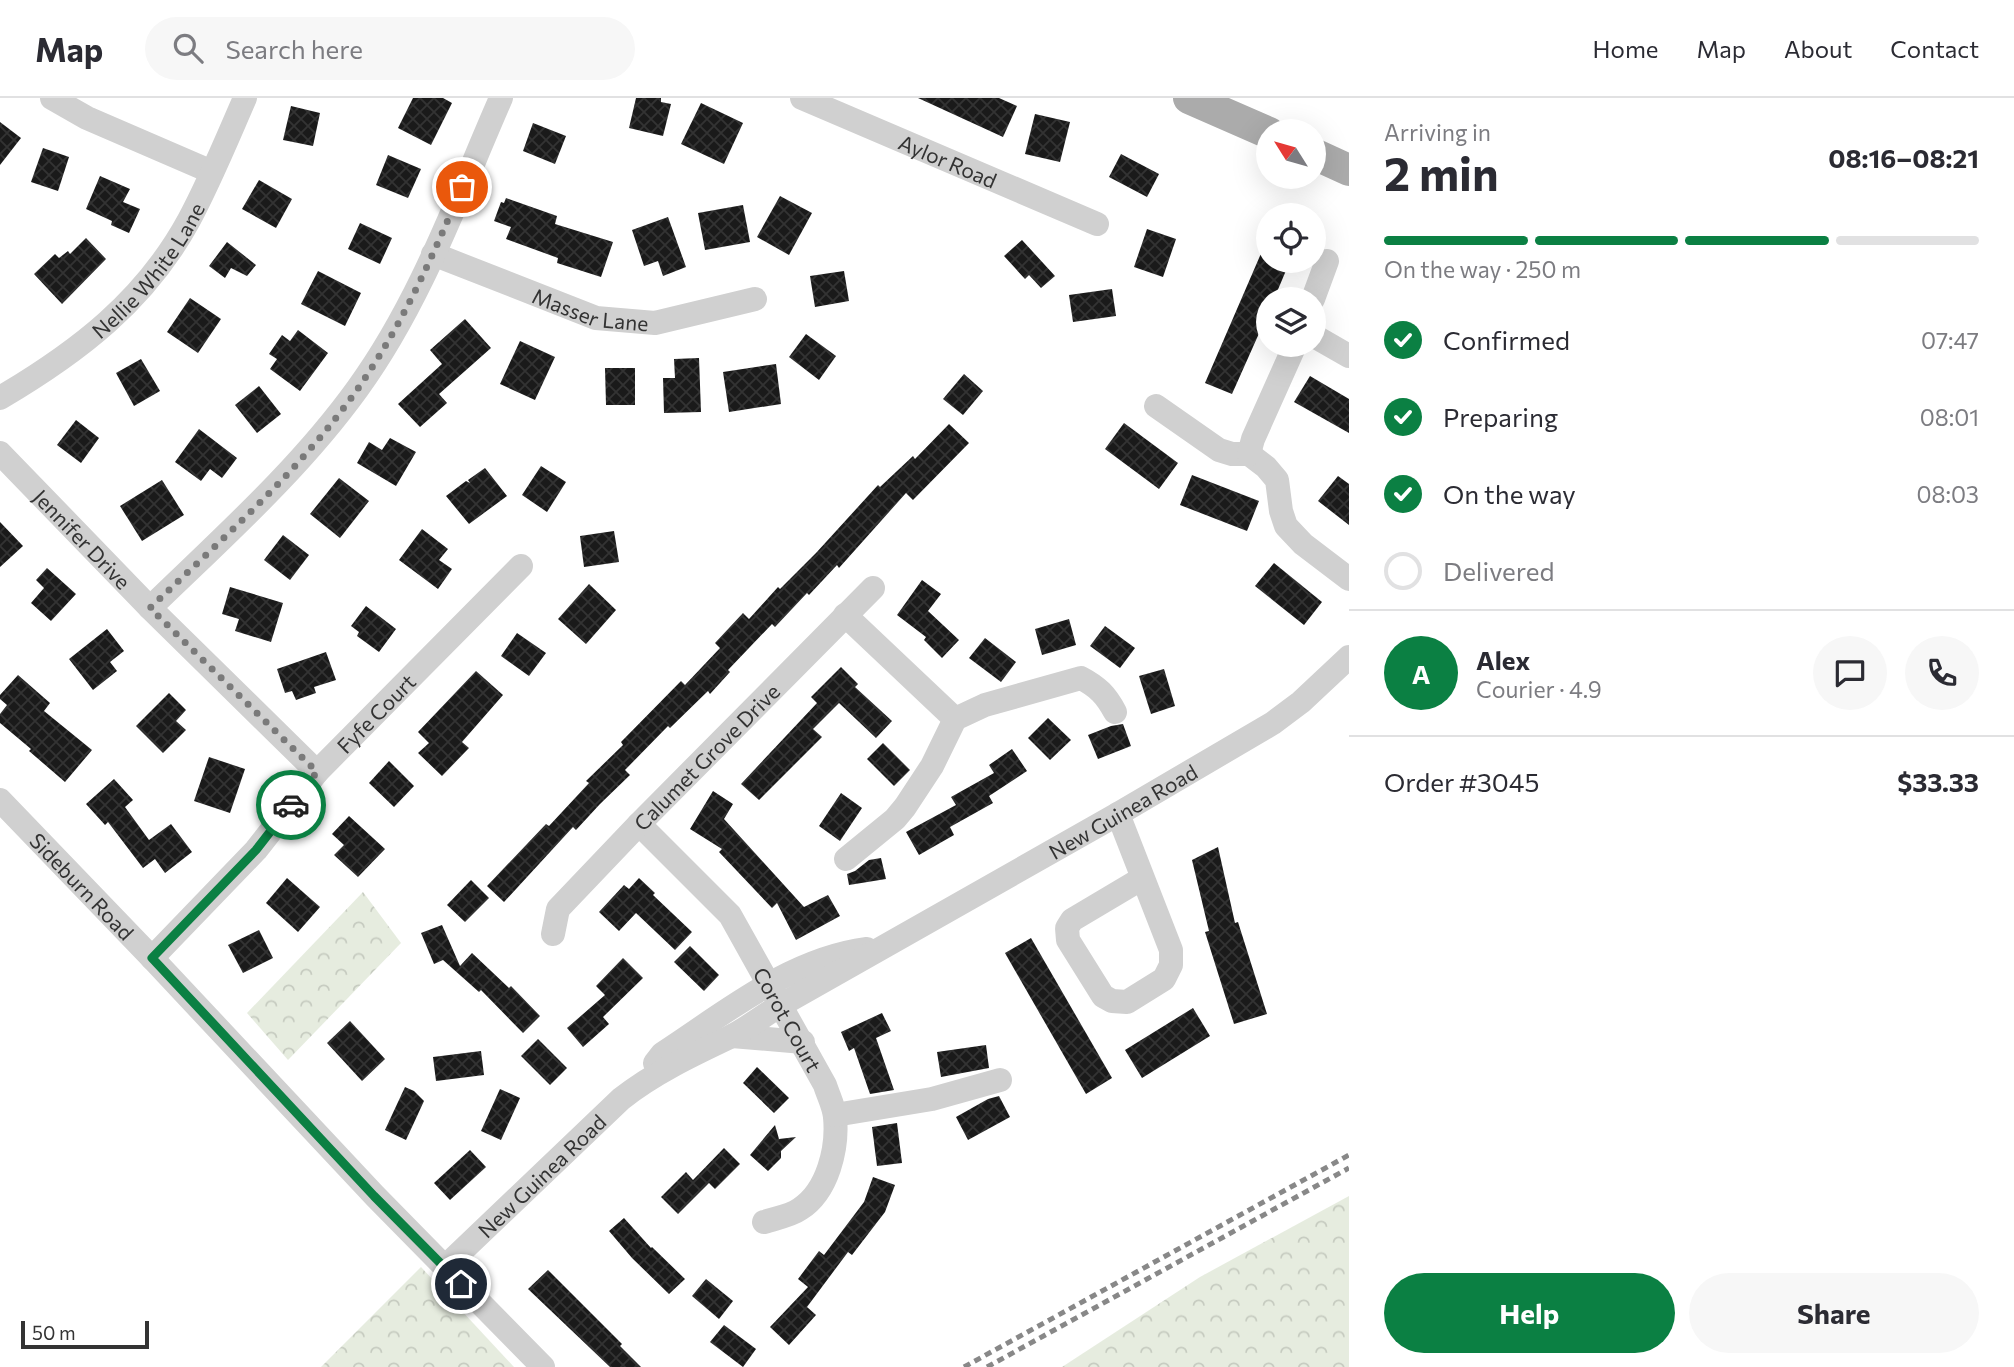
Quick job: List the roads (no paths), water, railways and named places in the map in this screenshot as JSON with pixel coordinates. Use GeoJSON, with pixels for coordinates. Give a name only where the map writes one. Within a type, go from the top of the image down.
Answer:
{"type":"FeatureCollection","features":[{"type":"Feature","properties":{"kind":"main road"},"geometry":{"type":"LineString","coordinates":[[1189,98],[1256,128]]}},
{"type":"Feature","properties":{"kind":"main road"},"geometry":{"type":"LineString","coordinates":[[1326,159],[1349,170]]}},
{"type":"Feature","properties":{"kind":"street"},"geometry":{"type":"LineString","coordinates":[[52,98],[87,118],[212,172]]}},
{"type":"Feature","properties":{"kind":"street","name":"Nellie White Lane"},"geometry":{"type":"LineString","coordinates":[[0,398],[48,370],[83,345],[143,286],[188,221],[245,98]]}},
{"type":"Feature","properties":{"kind":"street"},"geometry":{"type":"LineString","coordinates":[[150,608],[280,481],[335,420],[382,352],[433,254],[501,98]]}},
{"type":"Feature","properties":{"kind":"street","name":"Aylor Road"},"geometry":{"type":"LineString","coordinates":[[802,98],[1097,225]]}},
{"type":"Feature","properties":{"kind":"street","name":"Masser Lane"},"geometry":{"type":"LineString","coordinates":[[433,254],[596,318],[655,323],[755,299]]}},
{"type":"Feature","properties":{"kind":"street"},"geometry":{"type":"LineString","coordinates":[[1317,287],[1327,261]]}},
{"type":"Feature","properties":{"kind":"street"},"geometry":{"type":"LineString","coordinates":[[1326,343],[1349,356]]}},
{"type":"Feature","properties":{"kind":"street"},"geometry":{"type":"LineString","coordinates":[[1249,454],[1253,439],[1290,357]]}},
{"type":"Feature","properties":{"kind":"street"},"geometry":{"type":"LineString","coordinates":[[1156,406],[1219,450],[1232,454],[1249,454],[1277,480],[1286,526],[1303,544],[1349,579]]}},
{"type":"Feature","properties":{"kind":"street","name":"Jennifer Drive"},"geometry":{"type":"LineString","coordinates":[[0,453],[150,608],[317,772]]}},
{"type":"Feature","properties":{"kind":"street","name":"Fyfe Court"},"geometry":{"type":"LineString","coordinates":[[152,958],[256,850],[317,772],[522,566]]}},
{"type":"Feature","properties":{"kind":"street","name":"Calumet Grove Drive"},"geometry":{"type":"LineString","coordinates":[[553,934],[558,909],[873,588]]}},
{"type":"Feature","properties":{"kind":"street"},"geometry":{"type":"LineString","coordinates":[[845,615],[955,719]]}},
{"type":"Feature","properties":{"kind":"street","name":"New Guinea Road"},"geometry":{"type":"LineString","coordinates":[[445,1267],[621,1099],[638,1086],[706,1047],[732,1036],[775,994],[785,975],[843,952],[885,947],[1273,723],[1301,702],[1349,657]]}},
{"type":"Feature","properties":{"kind":"street"},"geometry":{"type":"LineString","coordinates":[[846,859],[905,807],[932,766],[955,719],[985,705],[1081,678],[1097,686],[1115,712]]}},
{"type":"Feature","properties":{"kind":"street","name":"Sideburn Road"},"geometry":{"type":"LineString","coordinates":[[0,800],[374,1196],[543,1367]]}},
{"type":"Feature","properties":{"kind":"street"},"geometry":{"type":"LineString","coordinates":[[1118,814],[1171,950],[1171,965],[1164,979],[1127,1002],[1112,1001],[1103,996],[1068,940],[1067,928],[1072,920],[1141,878]]}},
{"type":"Feature","properties":{"kind":"street","name":"Corot Court"},"geometry":{"type":"LineString","coordinates":[[639,824],[730,915],[803,1042],[825,1085],[835,1115],[834,1144],[828,1170],[817,1194],[797,1212],[764,1222]]}},
{"type":"Feature","properties":{"kind":"street","name":"New Guinea Road"},"geometry":{"type":"LineString","coordinates":[[638,1086],[662,1054],[775,994]]}},
{"type":"Feature","properties":{"kind":"street"},"geometry":{"type":"LineString","coordinates":[[732,1036],[803,1042]]}},
{"type":"Feature","properties":{"kind":"street"},"geometry":{"type":"LineString","coordinates":[[835,1115],[932,1099],[1000,1080]]}},
{"type":"Feature","properties":{"kind":"railway"},"geometry":{"type":"LineString","coordinates":[[964,1367],[1349,1155]]}},
{"type":"Feature","properties":{"kind":"railway"},"geometry":{"type":"LineString","coordinates":[[987,1367],[1349,1168]]}}]}
